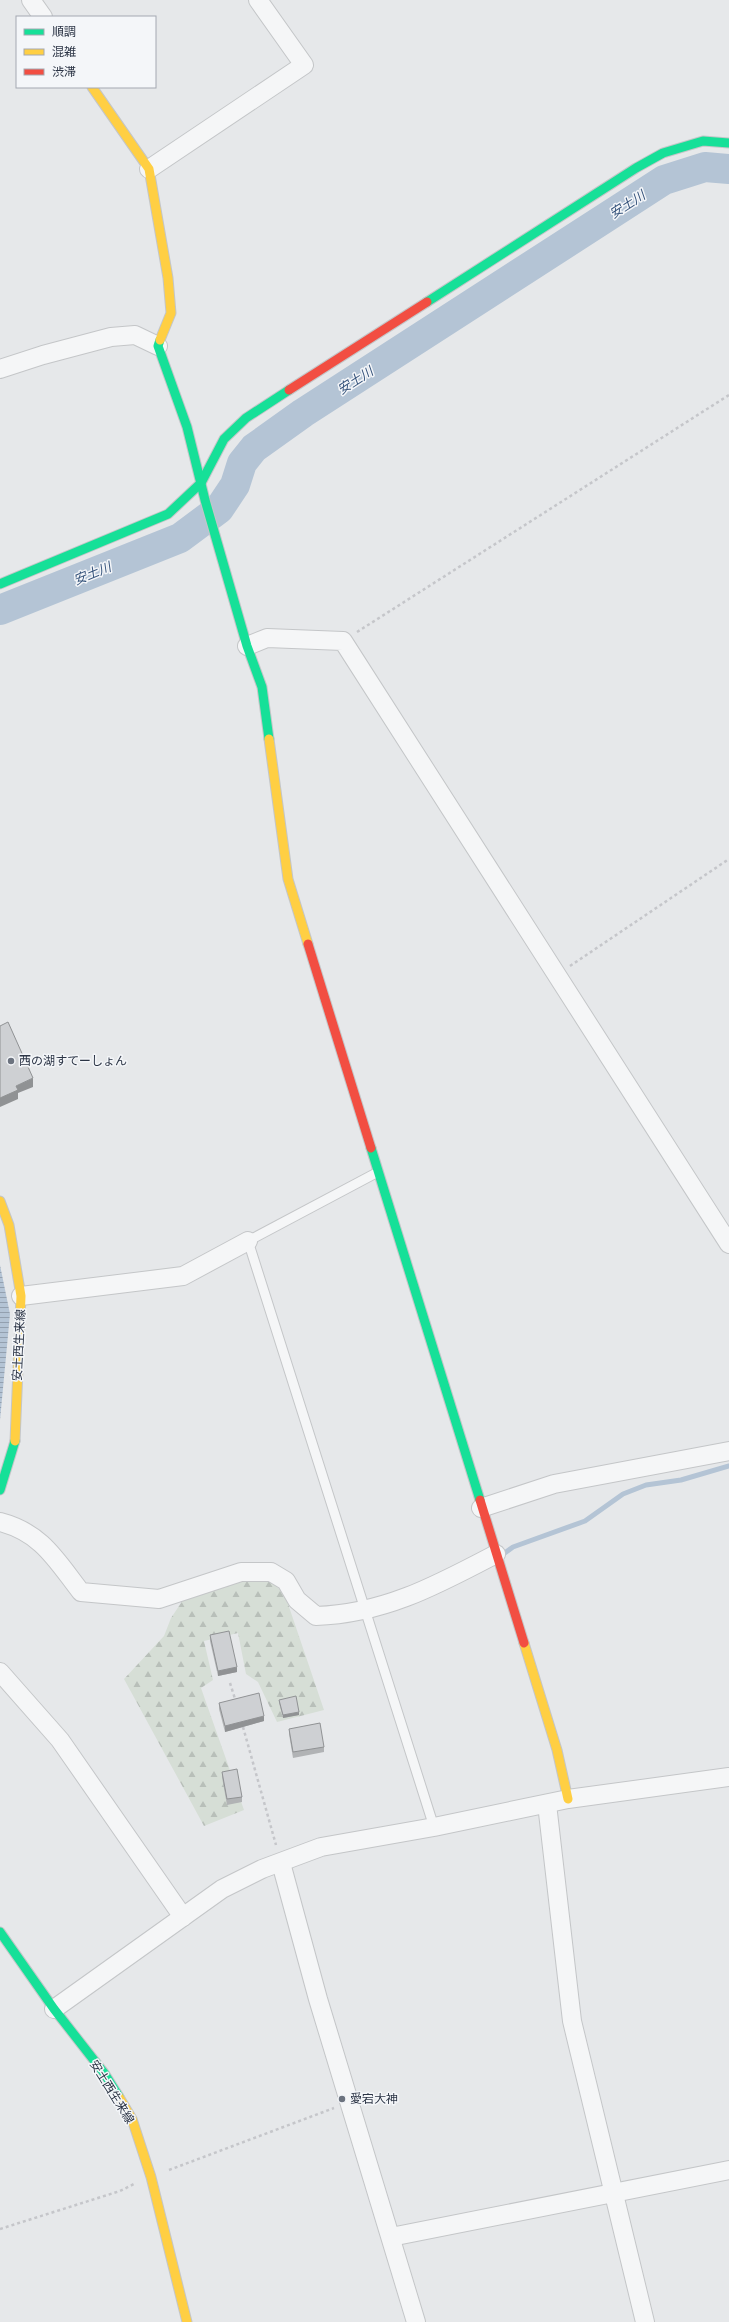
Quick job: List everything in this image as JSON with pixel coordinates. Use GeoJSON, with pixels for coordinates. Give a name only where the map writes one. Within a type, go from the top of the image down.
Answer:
{"type":"FeatureCollection","features":[{"type":"Feature","properties":{"kind":"street"},"geometry":{"type":"LineString","coordinates":[[31,0],[42,16]]}},
{"type":"Feature","properties":{"kind":"street"},"geometry":{"type":"LineString","coordinates":[[149,169],[304,65],[258,0]]}},
{"type":"Feature","properties":{"kind":"street"},"geometry":{"type":"LineString","coordinates":[[93,88],[149,169],[168,278],[171,314],[164,328],[158,346],[188,427],[205,500],[220,547],[247,646],[262,687],[288,879],[556,1750],[568,1798]]}},
{"type":"Feature","properties":{"kind":"street"},"geometry":{"type":"LineString","coordinates":[[0,584],[168,514],[201,483],[224,439],[246,418],[636,168],[663,153],[703,141],[729,143]]}},
{"type":"Feature","properties":{"kind":"street"},"geometry":{"type":"LineString","coordinates":[[0,369],[56,351],[110,337],[135,335],[158,346]]}},
{"type":"Feature","properties":{"kind":"street"},"geometry":{"type":"LineString","coordinates":[[247,646],[267,638],[343,641],[558,974],[729,1244]]}},
{"type":"Feature","properties":{"kind":"street","name":"安土西生来線"},"geometry":{"type":"LineString","coordinates":[[0,1201],[9,1225],[21,1296],[15,1439],[0,1490]]}},
{"type":"Feature","properties":{"kind":"street"},"geometry":{"type":"LineString","coordinates":[[21,1296],[183,1276],[248,1241]]}},
{"type":"Feature","properties":{"kind":"street"},"geometry":{"type":"LineString","coordinates":[[481,1508],[554,1484],[729,1452]]}},
{"type":"Feature","properties":{"kind":"street"},"geometry":{"type":"LineString","coordinates":[[0,1522],[16,1526],[43,1543],[81,1592],[159,1599],[241,1572],[270,1572],[286,1581],[296,1600],[316,1616],[340,1615],[395,1603],[434,1587],[496,1554]]}},
{"type":"Feature","properties":{"kind":"street"},"geometry":{"type":"LineString","coordinates":[[0,1672],[60,1740],[183,1917]]}},
{"type":"Feature","properties":{"kind":"street"},"geometry":{"type":"LineString","coordinates":[[54,2009],[222,1889],[262,1869],[321,1847],[434,1827],[548,1804],[568,1798],[729,1777]]}},
{"type":"Feature","properties":{"kind":"street"},"geometry":{"type":"LineString","coordinates":[[548,1804],[572,2021],[645,2322]]}},
{"type":"Feature","properties":{"kind":"street"},"geometry":{"type":"LineString","coordinates":[[281,1863],[318,1998],[416,2322]]}},
{"type":"Feature","properties":{"kind":"street","name":"安土西生来線"},"geometry":{"type":"LineString","coordinates":[[0,1932],[54,2009],[104,2074],[132,2120],[151,2177],[187,2322]]}},
{"type":"Feature","properties":{"kind":"street"},"geometry":{"type":"LineString","coordinates":[[391,2237],[729,2170]]}},
{"type":"Feature","properties":{"kind":"lane"},"geometry":{"type":"LineString","coordinates":[[378,1172],[248,1241],[434,1827]]}},
{"type":"Feature","properties":{"kind":"path"},"geometry":{"type":"LineString","coordinates":[[343,641],[729,395]]}},
{"type":"Feature","properties":{"kind":"path"},"geometry":{"type":"LineString","coordinates":[[558,974],[729,859]]}},
{"type":"Feature","properties":{"kind":"path"},"geometry":{"type":"LineString","coordinates":[[230,1683],[236,1705]]}},
{"type":"Feature","properties":{"kind":"path"},"geometry":{"type":"LineString","coordinates":[[243,1727],[281,1863]]}},
{"type":"Feature","properties":{"kind":"path"},"geometry":{"type":"LineString","coordinates":[[0,2229],[120,2191],[151,2177],[350,2102]]}},
{"type":"Feature","properties":{"kind":"green space"},"geometry":{"type":"Polygon","coordinates":[[[267,1576],[285,1595],[324,1710],[277,1722],[258,1682],[246,1674],[238,1633],[204,1641],[213,1680],[201,1688],[244,1810],[204,1826],[124,1679],[164,1636],[171,1618],[187,1594],[239,1577],[267,1576]]]}},
{"type":"Feature","properties":{"kind":"water"},"geometry":{"type":"Polygon","coordinates":[[[0,1265],[10,1314],[0,1420],[0,1265]]]}},
{"type":"Feature","properties":{"kind":"building","name":"西の湖すてーしょん"},"geometry":{"type":"Polygon","coordinates":[[[8,1022],[33,1078],[16,1086],[18,1090],[0,1098],[0,1026],[8,1022]]]}},
{"type":"Feature","properties":{"kind":"building"},"geometry":{"type":"Polygon","coordinates":[[[229,1631],[237,1667],[218,1671],[210,1635],[229,1631]]]}},
{"type":"Feature","properties":{"kind":"building"},"geometry":{"type":"Polygon","coordinates":[[[259,1693],[264,1716],[225,1726],[219,1703],[259,1693]]]}},
{"type":"Feature","properties":{"kind":"building"},"geometry":{"type":"Polygon","coordinates":[[[296,1696],[299,1712],[283,1715],[279,1700],[296,1696]]]}},
{"type":"Feature","properties":{"kind":"building"},"geometry":{"type":"Polygon","coordinates":[[[320,1723],[324,1747],[293,1752],[289,1729],[320,1723]]]}},
{"type":"Feature","properties":{"kind":"building"},"geometry":{"type":"Polygon","coordinates":[[[237,1769],[242,1797],[227,1799],[222,1772],[237,1769]]]}},
{"type":"Feature","properties":{"kind":"waterway","name":"安土川"},"geometry":{"type":"LineString","coordinates":[[0,610],[180,538],[219,509],[235,485],[242,463],[254,448],[303,413],[664,180],[705,167],[729,169]]}},
{"type":"Feature","properties":{"kind":"waterway"},"geometry":{"type":"LineString","coordinates":[[502,1555],[513,1547],[585,1521],[623,1494],[646,1485],[681,1480],[729,1466]]}},
{"type":"Feature","properties":{"kind":"traffic: fast"},"geometry":{"type":"LineString","coordinates":[[427,302],[636,168],[663,153],[703,141],[729,143]]}},
{"type":"Feature","properties":{"kind":"traffic: fast"},"geometry":{"type":"LineString","coordinates":[[160,340],[158,346],[187,427],[205,500],[247,646],[262,687],[269,739]]}},
{"type":"Feature","properties":{"kind":"traffic: fast"},"geometry":{"type":"LineString","coordinates":[[0,584],[168,514],[201,483],[224,439],[246,418],[289,390]]}},
{"type":"Feature","properties":{"kind":"traffic: fast"},"geometry":{"type":"LineString","coordinates":[[371,1148],[480,1500]]}},
{"type":"Feature","properties":{"kind":"traffic: fast"},"geometry":{"type":"LineString","coordinates":[[0,1490],[15,1441]]}},
{"type":"Feature","properties":{"kind":"traffic: fast"},"geometry":{"type":"LineString","coordinates":[[0,1932],[54,2009],[104,2073],[119,2097]]}},
{"type":"Feature","properties":{"kind":"traffic: slow"},"geometry":{"type":"LineString","coordinates":[[93,88],[149,169],[168,278],[171,313],[160,340]]}},
{"type":"Feature","properties":{"kind":"traffic: slow"},"geometry":{"type":"LineString","coordinates":[[269,739],[288,879],[308,944]]}},
{"type":"Feature","properties":{"kind":"traffic: slow"},"geometry":{"type":"LineString","coordinates":[[0,1201],[9,1225],[21,1296],[15,1441]]}},
{"type":"Feature","properties":{"kind":"traffic: slow"},"geometry":{"type":"LineString","coordinates":[[524,1643],[557,1750],[568,1799]]}},
{"type":"Feature","properties":{"kind":"traffic: slow"},"geometry":{"type":"LineString","coordinates":[[119,2097],[132,2119],[151,2177],[187,2322]]}},
{"type":"Feature","properties":{"kind":"traffic: jam"},"geometry":{"type":"LineString","coordinates":[[289,390],[427,302]]}},
{"type":"Feature","properties":{"kind":"traffic: jam"},"geometry":{"type":"LineString","coordinates":[[308,944],[371,1148]]}},
{"type":"Feature","properties":{"kind":"traffic: jam"},"geometry":{"type":"LineString","coordinates":[[480,1500],[524,1643]]}},
{"type":"Feature","properties":{"kind":"place","name":"西の湖すてーしょん"},"geometry":{"type":"Point","coordinates":[11,1061]}},
{"type":"Feature","properties":{"kind":"place","name":"愛宕大神"},"geometry":{"type":"Point","coordinates":[342,2099]}}]}
